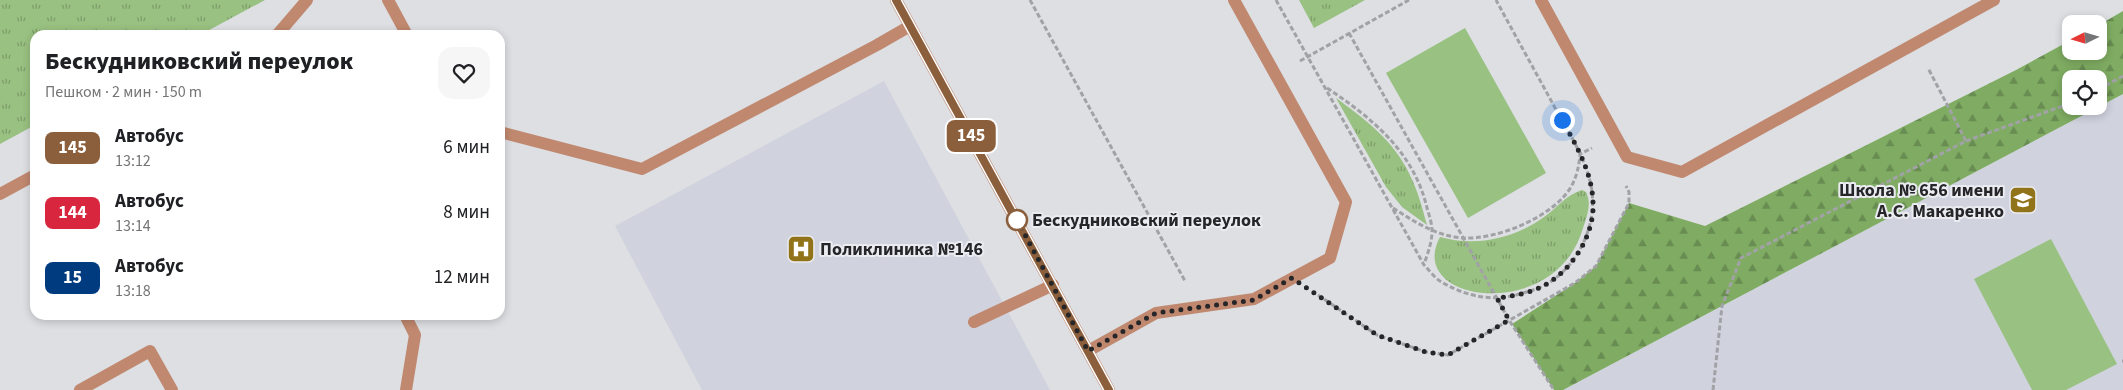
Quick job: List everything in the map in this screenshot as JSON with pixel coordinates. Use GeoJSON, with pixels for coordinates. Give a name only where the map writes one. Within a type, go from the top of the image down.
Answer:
{"type":"FeatureCollection","features":[{"type":"Feature","properties":{"kind":"street"},"geometry":{"type":"LineString","coordinates":[[281,30],[307,0]]}},
{"type":"Feature","properties":{"kind":"street"},"geometry":{"type":"LineString","coordinates":[[388,0],[404,30]]}},
{"type":"Feature","properties":{"kind":"street"},"geometry":{"type":"LineString","coordinates":[[896,0],[1053,284],[1109,390]]}},
{"type":"Feature","properties":{"kind":"street"},"geometry":{"type":"LineString","coordinates":[[1088,351],[1156,313],[1254,300],[1330,258],[1346,202],[1234,0]]}},
{"type":"Feature","properties":{"kind":"street"},"geometry":{"type":"LineString","coordinates":[[1541,0],[1627,156],[1682,172],[1994,0]]}},
{"type":"Feature","properties":{"kind":"street"},"geometry":{"type":"LineString","coordinates":[[505,133],[642,169],[910,26]]}},
{"type":"Feature","properties":{"kind":"street"},"geometry":{"type":"LineString","coordinates":[[0,194],[30,178]]}},
{"type":"Feature","properties":{"kind":"street"},"geometry":{"type":"LineString","coordinates":[[974,322],[1053,284]]}},
{"type":"Feature","properties":{"kind":"street"},"geometry":{"type":"LineString","coordinates":[[406,390],[416,335],[408,320]]}},
{"type":"Feature","properties":{"kind":"street"},"geometry":{"type":"LineString","coordinates":[[80,390],[150,351],[172,390]]}},
{"type":"Feature","properties":{"kind":"path"},"geometry":{"type":"LineString","coordinates":[[1030,0],[1199,308]]}},
{"type":"Feature","properties":{"kind":"path"},"geometry":{"type":"LineString","coordinates":[[1276,0],[1424,265],[1438,280],[1459,291],[1479,297],[1497,298],[1527,292],[1545,285],[1568,266],[1580,251],[1592,221],[1593,202],[1590,182],[1580,154],[1496,0]]}},
{"type":"Feature","properties":{"kind":"path"},"geometry":{"type":"LineString","coordinates":[[1275,74],[1409,0]]}},
{"type":"Feature","properties":{"kind":"path"},"geometry":{"type":"LineString","coordinates":[[1349,33],[1509,320],[1554,390]]}},
{"type":"Feature","properties":{"kind":"path"},"geometry":{"type":"LineString","coordinates":[[1916,44],[1966,141]]}},
{"type":"Feature","properties":{"kind":"path"},"geometry":{"type":"LineString","coordinates":[[2107,85],[2123,76]]}},
{"type":"Feature","properties":{"kind":"path"},"geometry":{"type":"LineString","coordinates":[[1326,88],[1373,121],[1397,145],[1412,168],[1424,192],[1432,230],[1430,246],[1424,265]]}},
{"type":"Feature","properties":{"kind":"path"},"geometry":{"type":"LineString","coordinates":[[1713,390],[1722,306],[1741,258],[1966,141],[2062,107]]}},
{"type":"Feature","properties":{"kind":"path"},"geometry":{"type":"LineString","coordinates":[[1580,154],[1595,146],[1598,152]]}},
{"type":"Feature","properties":{"kind":"path"},"geometry":{"type":"LineString","coordinates":[[1392,207],[1421,226],[1464,238],[1513,229],[1544,213],[1570,188],[1578,171],[1580,154]]}},
{"type":"Feature","properties":{"kind":"path"},"geometry":{"type":"LineString","coordinates":[[1292,278],[1377,335],[1426,352],[1448,355],[1575,283],[1596,266],[1629,204],[1629,192],[1625,183]]}},
{"type":"Feature","properties":{"kind":"shaded area","name":"Поликлиника №146"},"geometry":{"type":"Polygon","coordinates":[[[884,81],[1050,390],[702,390],[615,226],[884,81]]]}},
{"type":"Feature","properties":{"kind":"shaded area","name":"Школа № 656 имени А.С. Макаренко"},"geometry":{"type":"Polygon","coordinates":[[[2123,94],[2123,390],[1563,390],[2083,115],[2107,115],[2107,102],[2123,94]]]}},
{"type":"Feature","properties":{"kind":"green space"},"geometry":{"type":"Polygon","coordinates":[[[0,0],[265,0],[209,30],[30,30],[30,128],[0,144],[0,0]]]}},
{"type":"Feature","properties":{"kind":"green space"},"geometry":{"type":"Polygon","coordinates":[[[1299,0],[1365,0],[1314,28],[1299,0]]]}},
{"type":"Feature","properties":{"kind":"green space"},"geometry":{"type":"Polygon","coordinates":[[[2123,11],[2123,94],[2107,102],[2107,70],[2062,70],[2062,115],[2083,115],[1563,390],[1554,390],[1512,324],[1575,283],[1596,266],[1629,203],[1705,226],[2016,70],[2062,45],[2062,60],[2108,60],[2108,20],[2123,11]]]}},
{"type":"Feature","properties":{"kind":"green space"},"geometry":{"type":"Polygon","coordinates":[[[1465,28],[1546,173],[1468,218],[1386,73],[1465,28]]]}},
{"type":"Feature","properties":{"kind":"green space"},"geometry":{"type":"Polygon","coordinates":[[[1336,98],[1371,125],[1396,151],[1414,183],[1427,225],[1402,207],[1386,187],[1336,98]]]}},
{"type":"Feature","properties":{"kind":"green space"},"geometry":{"type":"Polygon","coordinates":[[[1582,190],[1586,192],[1589,201],[1583,228],[1568,259],[1544,279],[1516,290],[1488,293],[1462,288],[1443,277],[1435,260],[1440,237],[1453,240],[1480,241],[1507,236],[1532,225],[1566,198],[1582,190]]]}},
{"type":"Feature","properties":{"kind":"green space"},"geometry":{"type":"Polygon","coordinates":[[[2051,239],[2117,364],[2066,390],[2032,390],[1974,279],[2051,239]]]}},
{"type":"Feature","properties":{"kind":"bus line","name":"145"},"geometry":{"type":"LineString","coordinates":[[896,0],[1053,284],[1109,390]]}},
{"type":"Feature","properties":{"kind":"place","name":"Школа № 656 имени А.С. Макаренко"},"geometry":{"type":"Point","coordinates":[2023,200]}},
{"type":"Feature","properties":{"kind":"place","name":"Бескудниковский переулок"},"geometry":{"type":"Point","coordinates":[1017,220]}},
{"type":"Feature","properties":{"kind":"place","name":"Поликлиника №146"},"geometry":{"type":"Point","coordinates":[801,249]}},
{"type":"Feature","properties":{"kind":"route"},"geometry":{"type":"LineString","coordinates":[[1017,220],[1088,351],[1156,313],[1254,300],[1292,278],[1377,335],[1426,352],[1448,355],[1509,320],[1497,298],[1527,292],[1545,285],[1568,266],[1580,251],[1592,221],[1593,202],[1590,182],[1580,154],[1562,120]]}}]}
